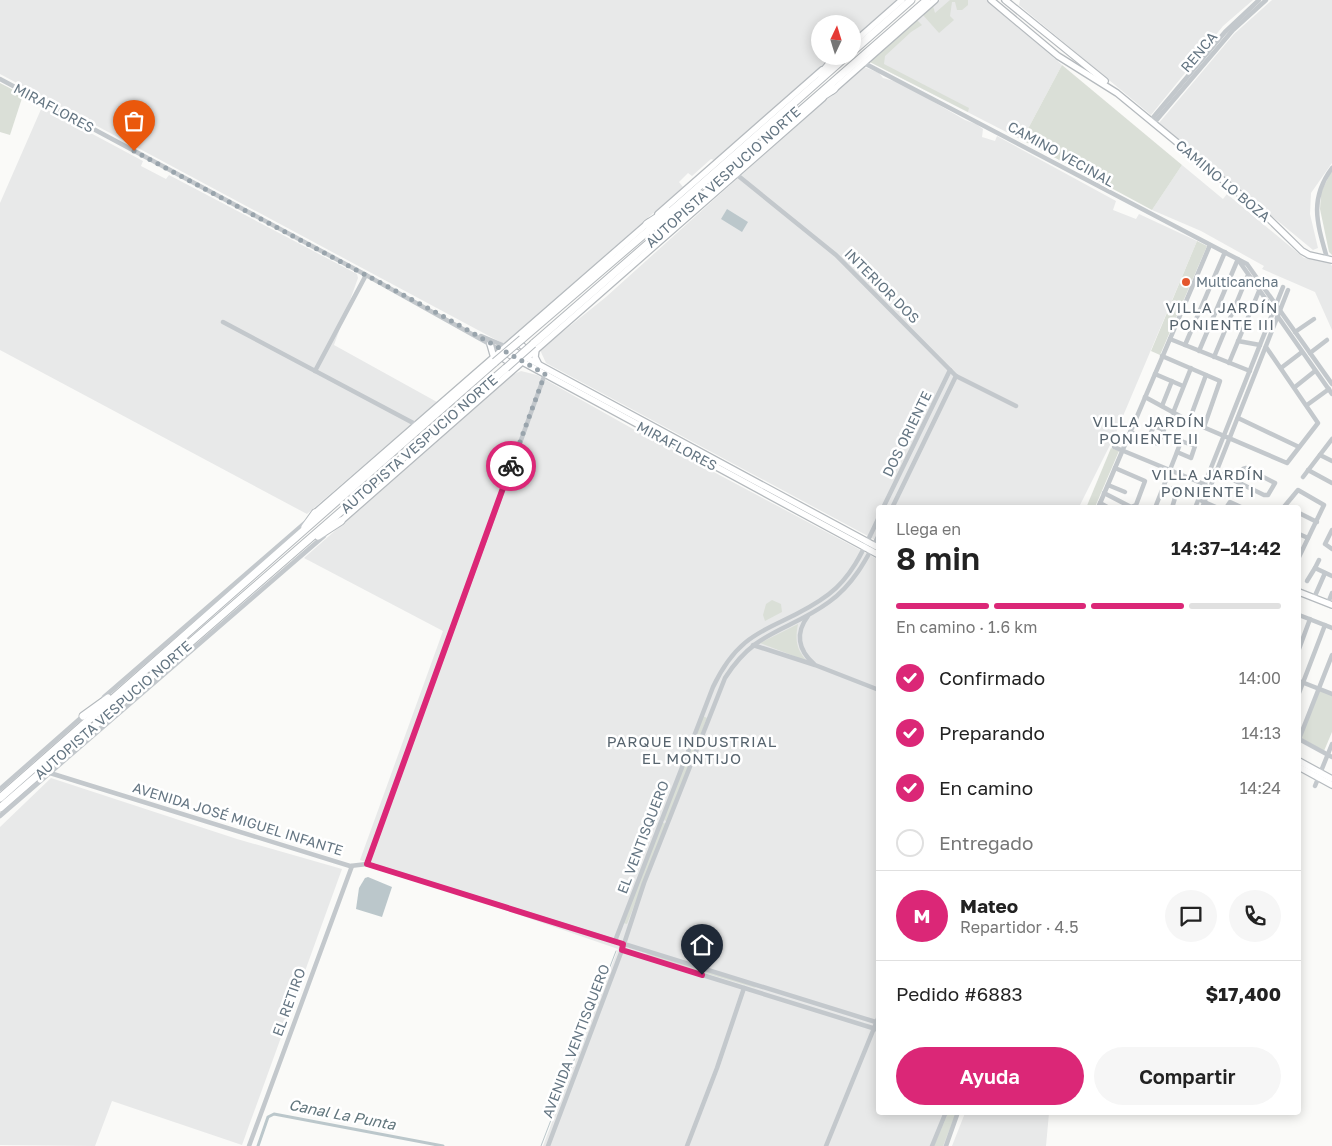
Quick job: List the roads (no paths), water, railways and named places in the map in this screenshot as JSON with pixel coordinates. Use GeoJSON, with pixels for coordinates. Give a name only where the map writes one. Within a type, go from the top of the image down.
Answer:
{"type":"FeatureCollection","features":[{"type":"Feature","properties":{"kind":"highway"},"geometry":{"type":"LineString","coordinates":[[861,44],[910,0]]}},
{"type":"Feature","properties":{"kind":"highway","name":"AUTOPISTA VESPUCIO NORTE"},"geometry":{"type":"LineString","coordinates":[[0,798],[290,545],[518,339],[687,203],[927,0]]}},
{"type":"Feature","properties":{"kind":"highway"},"geometry":{"type":"LineString","coordinates":[[805,94],[830,65]]}},
{"type":"Feature","properties":{"kind":"highway","name":"AUTOPISTA VESPUCIO NORTE"},"geometry":{"type":"LineString","coordinates":[[0,808],[506,368],[534,347],[837,65]]}},
{"type":"Feature","properties":{"kind":"highway"},"geometry":{"type":"LineString","coordinates":[[795,113],[834,89]]}},
{"type":"Feature","properties":{"kind":"highway"},"geometry":{"type":"LineString","coordinates":[[647,224],[687,203]]}},
{"type":"Feature","properties":{"kind":"highway"},"geometry":{"type":"LineString","coordinates":[[648,251],[687,203]]}},
{"type":"Feature","properties":{"kind":"highway"},"geometry":{"type":"LineString","coordinates":[[290,545],[315,513]]}},
{"type":"Feature","properties":{"kind":"highway"},"geometry":{"type":"LineString","coordinates":[[295,551],[342,521]]}},
{"type":"Feature","properties":{"kind":"highway"},"geometry":{"type":"LineString","coordinates":[[83,716],[124,690]]}},
{"type":"Feature","properties":{"kind":"main road"},"geometry":{"type":"LineString","coordinates":[[861,36],[902,0]]}},
{"type":"Feature","properties":{"kind":"main road"},"geometry":{"type":"LineString","coordinates":[[342,521],[524,359],[534,347],[648,251],[935,0]]}},
{"type":"Feature","properties":{"kind":"main road","name":"CAMINO LO BOZA"},"geometry":{"type":"LineString","coordinates":[[991,0],[1063,60],[1118,92]]}},
{"type":"Feature","properties":{"kind":"main road","name":"CAMINO LO BOZA"},"geometry":{"type":"LineString","coordinates":[[1005,0],[1038,25],[1272,221],[1302,251],[1311,256],[1330,259]]}},
{"type":"Feature","properties":{"kind":"main road"},"geometry":{"type":"LineString","coordinates":[[1030,33],[1036,31],[1038,25]]}},
{"type":"Feature","properties":{"kind":"main road"},"geometry":{"type":"LineString","coordinates":[[315,513],[495,360],[504,349],[518,339],[828,65]]}},
{"type":"Feature","properties":{"kind":"main road"},"geometry":{"type":"LineString","coordinates":[[518,339],[526,349],[534,347]]}},
{"type":"Feature","properties":{"kind":"main road"},"geometry":{"type":"LineString","coordinates":[[490,344],[495,360]]}},
{"type":"Feature","properties":{"kind":"main road"},"geometry":{"type":"LineString","coordinates":[[514,368],[535,365],[534,347]]}},
{"type":"Feature","properties":{"kind":"main road","name":"MIRAFLORES"},"geometry":{"type":"LineString","coordinates":[[504,349],[807,513]]}},
{"type":"Feature","properties":{"kind":"main road"},"geometry":{"type":"LineString","coordinates":[[495,360],[503,358],[514,368]]}},
{"type":"Feature","properties":{"kind":"main road","name":"MIRAFLORES"},"geometry":{"type":"LineString","coordinates":[[535,365],[545,374],[874,548]]}},
{"type":"Feature","properties":{"kind":"main road"},"geometry":{"type":"LineString","coordinates":[[1301,593],[1330,604]]}},
{"type":"Feature","properties":{"kind":"main road"},"geometry":{"type":"LineString","coordinates":[[1301,762],[1332,785]]}},
{"type":"Feature","properties":{"kind":"main road"},"geometry":{"type":"LineString","coordinates":[[1301,768],[1332,779]]}},
{"type":"Feature","properties":{"kind":"street","name":"RENCA"},"geometry":{"type":"LineString","coordinates":[[1153,122],[1233,24],[1259,0]]}},
{"type":"Feature","properties":{"kind":"street","name":"RENCA"},"geometry":{"type":"LineString","coordinates":[[1211,52],[1266,0]]}},
{"type":"Feature","properties":{"kind":"street","name":"CAMINO VECINAL"},"geometry":{"type":"LineString","coordinates":[[864,63],[1247,264],[1276,304]]}},
{"type":"Feature","properties":{"kind":"street","name":"MIRAFLORES"},"geometry":{"type":"LineString","coordinates":[[0,79],[504,349]]}},
{"type":"Feature","properties":{"kind":"street"},"geometry":{"type":"LineString","coordinates":[[1330,259],[1317,216],[1316,201],[1320,189],[1332,168]]}},
{"type":"Feature","properties":{"kind":"street","name":"INTERIOR DOS"},"geometry":{"type":"LineString","coordinates":[[736,174],[836,255],[956,376],[1016,406]]}},
{"type":"Feature","properties":{"kind":"street"},"geometry":{"type":"LineString","coordinates":[[1099,505],[1210,245]]}},
{"type":"Feature","properties":{"kind":"street"},"geometry":{"type":"LineString","coordinates":[[1185,345],[1225,252]]}},
{"type":"Feature","properties":{"kind":"street"},"geometry":{"type":"LineString","coordinates":[[1238,259],[1332,394]]}},
{"type":"Feature","properties":{"kind":"street"},"geometry":{"type":"LineString","coordinates":[[1199,351],[1238,259]]}},
{"type":"Feature","properties":{"kind":"street"},"geometry":{"type":"LineString","coordinates":[[315,371],[366,275]]}},
{"type":"Feature","properties":{"kind":"street"},"geometry":{"type":"LineString","coordinates":[[1214,357],[1248,275]]}},
{"type":"Feature","properties":{"kind":"street"},"geometry":{"type":"LineString","coordinates":[[1196,505],[1273,311],[1285,288],[1278,317],[1203,505]]}},
{"type":"Feature","properties":{"kind":"street"},"geometry":{"type":"LineString","coordinates":[[1228,363],[1259,291]]}},
{"type":"Feature","properties":{"kind":"street"},"geometry":{"type":"LineString","coordinates":[[1276,304],[1332,384]]}},
{"type":"Feature","properties":{"kind":"street"},"geometry":{"type":"LineString","coordinates":[[1295,332],[1314,319]]}},
{"type":"Feature","properties":{"kind":"street"},"geometry":{"type":"LineString","coordinates":[[223,322],[417,425]]}},
{"type":"Feature","properties":{"kind":"street","name":"MIRAFLORES"},"geometry":{"type":"LineString","coordinates":[[477,335],[490,344],[504,349]]}},
{"type":"Feature","properties":{"kind":"street"},"geometry":{"type":"LineString","coordinates":[[1170,339],[1255,374]]}},
{"type":"Feature","properties":{"kind":"street"},"geometry":{"type":"LineString","coordinates":[[1310,353],[1327,340]]}},
{"type":"Feature","properties":{"kind":"street"},"geometry":{"type":"LineString","coordinates":[[1238,341],[1260,345]]}},
{"type":"Feature","properties":{"kind":"street"},"geometry":{"type":"LineString","coordinates":[[1145,397],[1189,421],[1287,463],[1318,422],[1266,347]]}},
{"type":"Feature","properties":{"kind":"street"},"geometry":{"type":"LineString","coordinates":[[1281,368],[1302,352]]}},
{"type":"Feature","properties":{"kind":"street"},"geometry":{"type":"LineString","coordinates":[[1162,356],[1221,382],[1204,427]]}},
{"type":"Feature","properties":{"kind":"street"},"geometry":{"type":"LineString","coordinates":[[1173,413],[1191,368]]}},
{"type":"Feature","properties":{"kind":"street","name":"DOS ORIENTE"},"geometry":{"type":"LineString","coordinates":[[885,505],[950,370]]}},
{"type":"Feature","properties":{"kind":"street"},"geometry":{"type":"LineString","coordinates":[[1295,387],[1316,371]]}},
{"type":"Feature","properties":{"kind":"street"},"geometry":{"type":"LineString","coordinates":[[1322,379],[1332,372]]}},
{"type":"Feature","properties":{"kind":"street"},"geometry":{"type":"LineString","coordinates":[[367,864],[545,374]]}},
{"type":"Feature","properties":{"kind":"street"},"geometry":{"type":"LineString","coordinates":[[1155,374],[1183,386]]}},
{"type":"Feature","properties":{"kind":"street"},"geometry":{"type":"LineString","coordinates":[[1189,421],[1206,375]]}},
{"type":"Feature","properties":{"kind":"street","name":"DOS ORIENTE"},"geometry":{"type":"LineString","coordinates":[[893,505],[956,376]]}},
{"type":"Feature","properties":{"kind":"street"},"geometry":{"type":"LineString","coordinates":[[1162,406],[1172,382]]}},
{"type":"Feature","properties":{"kind":"street"},"geometry":{"type":"LineString","coordinates":[[1307,405],[1328,389]]}},
{"type":"Feature","properties":{"kind":"street"},"geometry":{"type":"LineString","coordinates":[[1238,418],[1300,447]]}},
{"type":"Feature","properties":{"kind":"street"},"geometry":{"type":"LineString","coordinates":[[1130,432],[1159,444],[1164,430],[1156,426],[1148,439]]}},
{"type":"Feature","properties":{"kind":"street"},"geometry":{"type":"LineString","coordinates":[[1303,477],[1332,439]]}},
{"type":"Feature","properties":{"kind":"street"},"geometry":{"type":"LineString","coordinates":[[1114,447],[1211,485]]}},
{"type":"Feature","properties":{"kind":"street"},"geometry":{"type":"LineString","coordinates":[[1155,505],[1177,452]]}},
{"type":"Feature","properties":{"kind":"street"},"geometry":{"type":"LineString","coordinates":[[1320,454],[1332,461]]}},
{"type":"Feature","properties":{"kind":"street"},"geometry":{"type":"LineString","coordinates":[[1115,468],[1145,481],[1135,505]]}},
{"type":"Feature","properties":{"kind":"street"},"geometry":{"type":"LineString","coordinates":[[1210,469],[1266,496],[1275,485],[1274,481],[1244,468],[1238,482]]}},
{"type":"Feature","properties":{"kind":"street"},"geometry":{"type":"LineString","coordinates":[[1308,470],[1332,482]]}},
{"type":"Feature","properties":{"kind":"street"},"geometry":{"type":"LineString","coordinates":[[1108,485],[1125,492]]}},
{"type":"Feature","properties":{"kind":"street"},"geometry":{"type":"LineString","coordinates":[[1164,486],[1177,491],[1173,505]]}},
{"type":"Feature","properties":{"kind":"street"},"geometry":{"type":"LineString","coordinates":[[1287,505],[1296,490],[1324,505],[1301,551]]}},
{"type":"Feature","properties":{"kind":"street"},"geometry":{"type":"LineString","coordinates":[[1104,493],[1130,505]]}},
{"type":"Feature","properties":{"kind":"street"},"geometry":{"type":"LineString","coordinates":[[1198,499],[1211,505]]}},
{"type":"Feature","properties":{"kind":"street"},"geometry":{"type":"LineString","coordinates":[[0,789],[315,513]]}},
{"type":"Feature","properties":{"kind":"street"},"geometry":{"type":"LineString","coordinates":[[1301,514],[1316,522]]}},
{"type":"Feature","properties":{"kind":"street"},"geometry":{"type":"LineString","coordinates":[[0,816],[342,521]]}},
{"type":"Feature","properties":{"kind":"street"},"geometry":{"type":"LineString","coordinates":[[866,544],[876,523]]}},
{"type":"Feature","properties":{"kind":"street"},"geometry":{"type":"LineString","coordinates":[[1332,530],[1325,544],[1332,549]]}},
{"type":"Feature","properties":{"kind":"street"},"geometry":{"type":"LineString","coordinates":[[1301,535],[1308,538]]}},
{"type":"Feature","properties":{"kind":"street","name":"EL VENTISQUERO"},"geometry":{"type":"LineString","coordinates":[[615,941],[720,672],[737,649],[759,631],[816,603],[830,593],[851,571],[866,544]]}},
{"type":"Feature","properties":{"kind":"street","name":"EL VENTISQUERO"},"geometry":{"type":"LineString","coordinates":[[623,944],[667,823],[725,678],[738,659],[753,645],[772,632],[809,614],[838,595],[854,579],[874,548]]}},
{"type":"Feature","properties":{"kind":"street"},"geometry":{"type":"LineString","coordinates":[[859,557],[865,561]]}},
{"type":"Feature","properties":{"kind":"street"},"geometry":{"type":"LineString","coordinates":[[1307,581],[1319,560]]}},
{"type":"Feature","properties":{"kind":"street"},"geometry":{"type":"LineString","coordinates":[[1315,568],[1332,576]]}},
{"type":"Feature","properties":{"kind":"street"},"geometry":{"type":"LineString","coordinates":[[1314,598],[1325,573]]}},
{"type":"Feature","properties":{"kind":"street"},"geometry":{"type":"LineString","coordinates":[[1330,604],[1332,594]]}},
{"type":"Feature","properties":{"kind":"street"},"geometry":{"type":"LineString","coordinates":[[809,614],[801,627],[799,639],[804,653],[815,665]]}},
{"type":"Feature","properties":{"kind":"street"},"geometry":{"type":"LineString","coordinates":[[1301,616],[1332,628]]}},
{"type":"Feature","properties":{"kind":"street"},"geometry":{"type":"LineString","coordinates":[[1301,644],[1310,619]]}},
{"type":"Feature","properties":{"kind":"street"},"geometry":{"type":"LineString","coordinates":[[1325,625],[1301,682],[1332,694]]}},
{"type":"Feature","properties":{"kind":"street"},"geometry":{"type":"LineString","coordinates":[[753,645],[815,665],[876,689]]}},
{"type":"Feature","properties":{"kind":"street"},"geometry":{"type":"LineString","coordinates":[[1301,734],[1332,655]]}},
{"type":"Feature","properties":{"kind":"street"},"geometry":{"type":"LineString","coordinates":[[702,714],[709,717]]}},
{"type":"Feature","properties":{"kind":"street"},"geometry":{"type":"LineString","coordinates":[[1301,740],[1330,756]]}},
{"type":"Feature","properties":{"kind":"street"},"geometry":{"type":"LineString","coordinates":[[1315,786],[1330,756],[1332,744]]}},
{"type":"Feature","properties":{"kind":"street","name":"AVENIDA JOSÉ MIGUEL INFANTE"},"geometry":{"type":"LineString","coordinates":[[50,773],[352,866],[367,864],[876,1022]]}},
{"type":"Feature","properties":{"kind":"street"},"geometry":{"type":"LineString","coordinates":[[661,821],[667,823]]}},
{"type":"Feature","properties":{"kind":"street","name":"EL RETIRO"},"geometry":{"type":"LineString","coordinates":[[249,1146],[352,866]]}},
{"type":"Feature","properties":{"kind":"street"},"geometry":{"type":"LineString","coordinates":[[621,926],[628,928]]}},
{"type":"Feature","properties":{"kind":"street","name":"AVENIDA VENTISQUERO"},"geometry":{"type":"LineString","coordinates":[[548,1146],[623,944]]}},
{"type":"Feature","properties":{"kind":"street"},"geometry":{"type":"LineString","coordinates":[[622,950],[876,1029],[826,1146]]}},
{"type":"Feature","properties":{"kind":"street"},"geometry":{"type":"LineString","coordinates":[[644,957],[646,950]]}},
{"type":"Feature","properties":{"kind":"street"},"geometry":{"type":"LineString","coordinates":[[687,1146],[718,1068],[744,988]]}},
{"type":"Feature","properties":{"kind":"street"},"geometry":{"type":"LineString","coordinates":[[819,1011],[821,1005]]}},
{"type":"Feature","properties":{"kind":"street"},"geometry":{"type":"LineString","coordinates":[[932,1146],[945,1115]]}},
{"type":"Feature","properties":{"kind":"street"},"geometry":{"type":"LineString","coordinates":[[946,1146],[957,1115]]}},
{"type":"Feature","properties":{"kind":"waterway"},"geometry":{"type":"LineString","coordinates":[[541,1146],[616,951]]}},
{"type":"Feature","properties":{"kind":"waterway","name":"Canal La Punta"},"geometry":{"type":"LineString","coordinates":[[258,1146],[268,1117],[274,1114],[443,1146]]}},
{"type":"Feature","properties":{"kind":"place","name":"Multicancha"},"geometry":{"type":"Point","coordinates":[1186,282]}},
{"type":"Feature","properties":{"kind":"district","name":"VILLA JARDÍN PONIENTE III"},"geometry":{"type":"Point","coordinates":[1222,316]}},
{"type":"Feature","properties":{"kind":"district","name":"VILLA JARDÍN PONIENTE II"},"geometry":{"type":"Point","coordinates":[1149,430]}},
{"type":"Feature","properties":{"kind":"district","name":"VILLA JARDÍN PONIENTE I"},"geometry":{"type":"Point","coordinates":[1208,484]}},
{"type":"Feature","properties":{"kind":"district","name":"PARQUE INDUSTRIAL EL MONTIJO"},"geometry":{"type":"Point","coordinates":[692,750]}}]}
